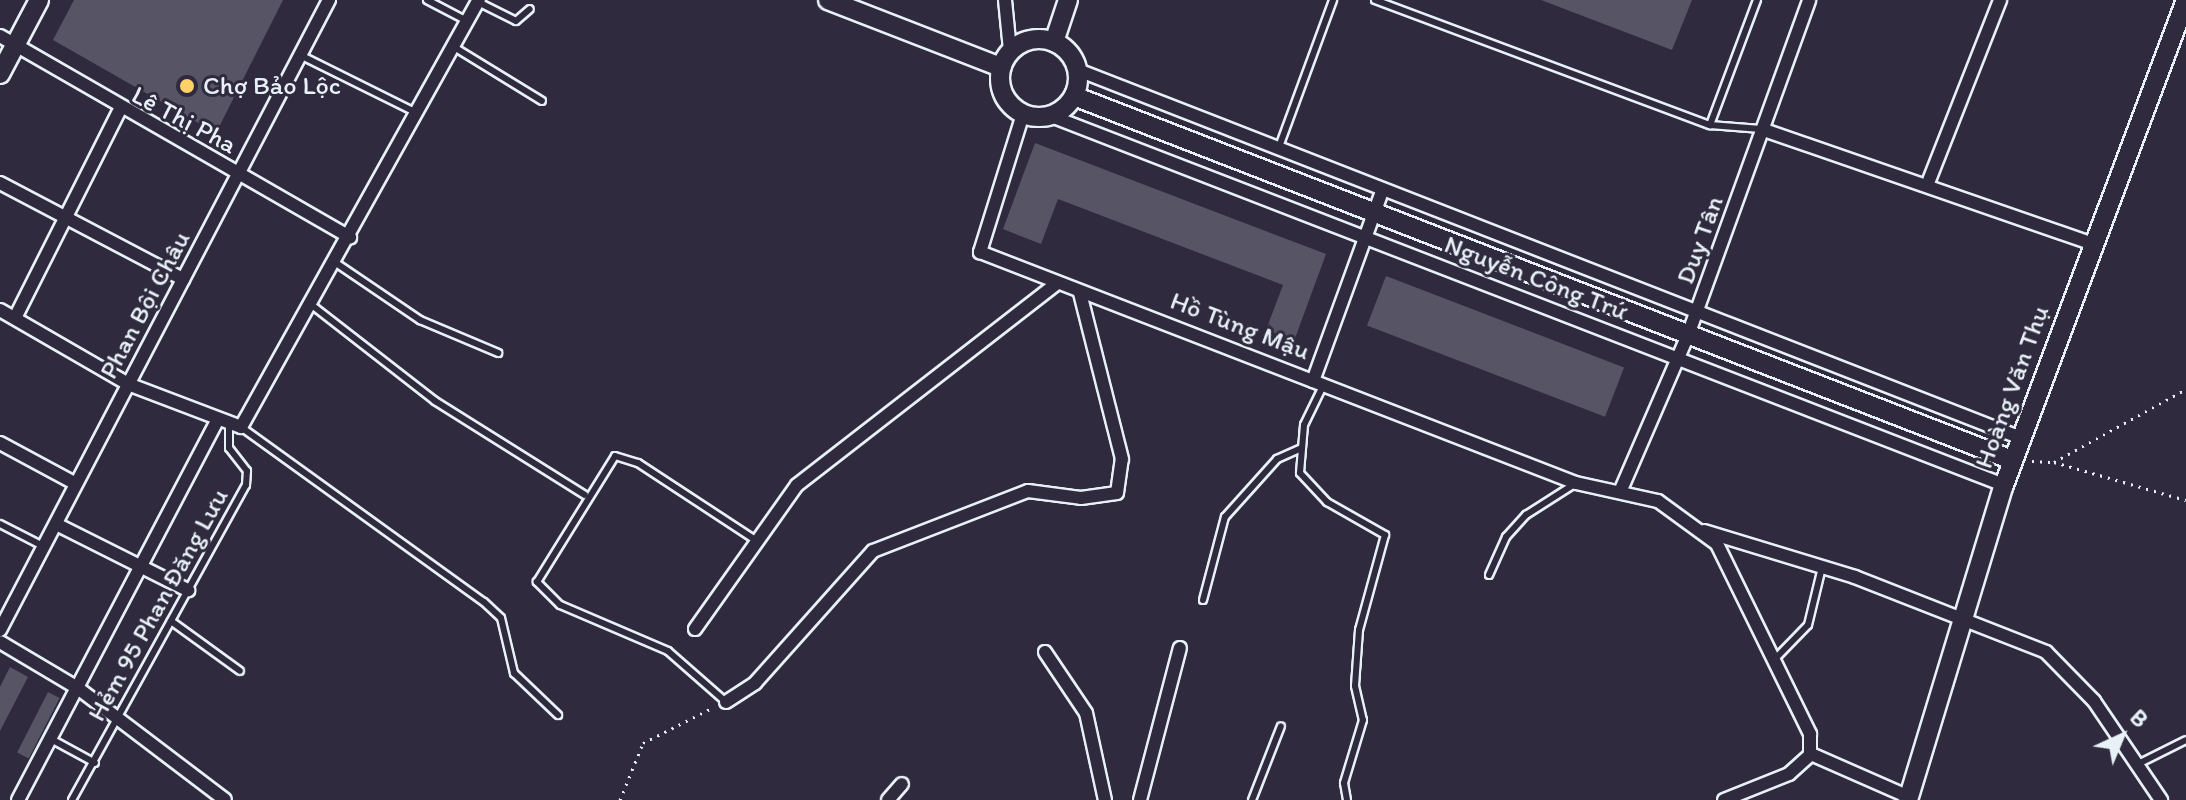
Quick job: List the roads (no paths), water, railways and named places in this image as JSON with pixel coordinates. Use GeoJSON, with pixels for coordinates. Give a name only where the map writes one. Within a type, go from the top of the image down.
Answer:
{"type":"FeatureCollection","features":[{"type":"Feature","properties":{"kind":"street"},"geometry":{"type":"LineString","coordinates":[[0,74],[6,43],[39,0]]}},
{"type":"Feature","properties":{"kind":"street","name":"Phan Bội Châu"},"geometry":{"type":"LineString","coordinates":[[0,630],[329,0]]}},
{"type":"Feature","properties":{"kind":"street"},"geometry":{"type":"LineString","coordinates":[[828,0],[1005,58]]}},
{"type":"Feature","properties":{"kind":"street"},"geometry":{"type":"LineString","coordinates":[[1005,0],[1003,95],[1023,114],[1051,116],[1074,96],[1078,70],[1054,42],[1036,38],[1005,58]]}},
{"type":"Feature","properties":{"kind":"street"},"geometry":{"type":"LineString","coordinates":[[1054,42],[1068,0]]}},
{"type":"Feature","properties":{"kind":"street","name":"Duy Tân"},"geometry":{"type":"LineString","coordinates":[[1620,492],[1687,337],[1809,0]]}},
{"type":"Feature","properties":{"kind":"street"},"geometry":{"type":"LineString","coordinates":[[1928,183],[2000,0]]}},
{"type":"Feature","properties":{"kind":"street","name":"Hoàng Văn Thụ"},"geometry":{"type":"LineString","coordinates":[[1909,799],[2012,460],[2186,0]]}},
{"type":"Feature","properties":{"kind":"street"},"geometry":{"type":"LineString","coordinates":[[0,310],[128,384],[216,423],[235,427],[313,306],[415,112],[479,1]]}},
{"type":"Feature","properties":{"kind":"street","name":"Lê Thị Pha"},"geometry":{"type":"LineString","coordinates":[[6,43],[119,111],[350,237]]}},
{"type":"Feature","properties":{"kind":"street","name":"Nguyễn Công Trứ"},"geometry":{"type":"LineString","coordinates":[[1078,70],[2021,438]]}},
{"type":"Feature","properties":{"kind":"street","name":"Nguyễn Công Trứ"},"geometry":{"type":"LineString","coordinates":[[1074,96],[1687,337],[2012,460]]}},
{"type":"Feature","properties":{"kind":"street"},"geometry":{"type":"LineString","coordinates":[[15,318],[119,111]]}},
{"type":"Feature","properties":{"kind":"street","name":"Hồ Tùng Mậu"},"geometry":{"type":"LineString","coordinates":[[1023,114],[980,252],[1576,483],[1658,501],[1704,531]]}},
{"type":"Feature","properties":{"kind":"street","name":"Nguyễn Công Trứ"},"geometry":{"type":"LineString","coordinates":[[1051,116],[1677,361],[2004,485]]}},
{"type":"Feature","properties":{"kind":"street"},"geometry":{"type":"LineString","coordinates":[[1764,130],[1928,183],[2093,244]]}},
{"type":"Feature","properties":{"kind":"street"},"geometry":{"type":"LineString","coordinates":[[0,183],[183,279]]}},
{"type":"Feature","properties":{"kind":"street"},"geometry":{"type":"LineString","coordinates":[[1318,383],[1383,189]]}},
{"type":"Feature","properties":{"kind":"street"},"geometry":{"type":"LineString","coordinates":[[695,629],[755,540],[824,459],[1056,284]]}},
{"type":"Feature","properties":{"kind":"street"},"geometry":{"type":"LineString","coordinates":[[726,702],[755,683],[873,551],[1028,491],[1081,498],[1117,493],[1122,459],[1080,293]]}},
{"type":"Feature","properties":{"kind":"street"},"geometry":{"type":"LineString","coordinates":[[18,800],[216,423]]}},
{"type":"Feature","properties":{"kind":"street"},"geometry":{"type":"LineString","coordinates":[[0,443],[76,484]]}},
{"type":"Feature","properties":{"kind":"street"},"geometry":{"type":"LineString","coordinates":[[56,524],[188,590]]}},
{"type":"Feature","properties":{"kind":"street"},"geometry":{"type":"LineString","coordinates":[[1704,531],[1822,567],[2017,637],[2064,666],[2140,763],[2161,800]]}},
{"type":"Feature","properties":{"kind":"street"},"geometry":{"type":"LineString","coordinates":[[1704,531],[1802,713],[1811,754]]}},
{"type":"Feature","properties":{"kind":"street"},"geometry":{"type":"LineString","coordinates":[[0,642],[79,689],[225,800]]}},
{"type":"Feature","properties":{"kind":"street"},"geometry":{"type":"LineString","coordinates":[[1140,800],[1180,648]]}},
{"type":"Feature","properties":{"kind":"street"},"geometry":{"type":"LineString","coordinates":[[1045,652],[1086,713],[1105,800]]}},
{"type":"Feature","properties":{"kind":"street"},"geometry":{"type":"LineString","coordinates":[[1811,754],[1909,799]]}},
{"type":"Feature","properties":{"kind":"street"},"geometry":{"type":"LineString","coordinates":[[1726,800],[1789,774],[1811,754]]}},
{"type":"Feature","properties":{"kind":"street"},"geometry":{"type":"LineString","coordinates":[[888,800],[902,784]]}},
{"type":"Feature","properties":{"kind":"lane"},"geometry":{"type":"LineString","coordinates":[[427,0],[468,22]]}},
{"type":"Feature","properties":{"kind":"lane"},"geometry":{"type":"LineString","coordinates":[[1278,148],[1333,0]]}},
{"type":"Feature","properties":{"kind":"lane"},"geometry":{"type":"LineString","coordinates":[[1375,0],[1710,125],[1764,130]]}},
{"type":"Feature","properties":{"kind":"lane"},"geometry":{"type":"LineString","coordinates":[[1710,125],[1757,0]]}},
{"type":"Feature","properties":{"kind":"lane"},"geometry":{"type":"LineString","coordinates":[[479,1],[516,21],[530,9]]}},
{"type":"Feature","properties":{"kind":"lane"},"geometry":{"type":"LineString","coordinates":[[454,47],[542,101]]}},
{"type":"Feature","properties":{"kind":"lane"},"geometry":{"type":"LineString","coordinates":[[300,55],[415,112]]}},
{"type":"Feature","properties":{"kind":"lane"},"geometry":{"type":"LineString","coordinates":[[336,263],[420,320],[498,353]]}},
{"type":"Feature","properties":{"kind":"lane"},"geometry":{"type":"LineString","coordinates":[[313,306],[435,401],[585,495]]}},
{"type":"Feature","properties":{"kind":"lane"},"geometry":{"type":"LineString","coordinates":[[1318,383],[1302,448],[1300,473],[1327,502],[1385,535],[1359,630],[1355,686],[1363,720],[1344,783],[1347,800]]}},
{"type":"Feature","properties":{"kind":"lane"},"geometry":{"type":"LineString","coordinates":[[235,427],[484,602],[501,618],[514,673],[558,715]]}},
{"type":"Feature","properties":{"kind":"lane","name":"Hẻm 95 Phan Đăng Lưu"},"geometry":{"type":"LineString","coordinates":[[72,800],[246,485],[247,471],[229,448],[235,427]]}},
{"type":"Feature","properties":{"kind":"lane"},"geometry":{"type":"LineString","coordinates":[[1203,600],[1225,517],[1277,459],[1302,448]]}},
{"type":"Feature","properties":{"kind":"lane"},"geometry":{"type":"LineString","coordinates":[[726,702],[668,651],[541,592],[537,582],[585,495],[615,456],[638,463],[755,540]]}},
{"type":"Feature","properties":{"kind":"lane"},"geometry":{"type":"LineString","coordinates":[[1489,575],[1506,537],[1526,515],[1576,483]]}},
{"type":"Feature","properties":{"kind":"lane"},"geometry":{"type":"LineString","coordinates":[[0,524],[44,546]]}},
{"type":"Feature","properties":{"kind":"lane"},"geometry":{"type":"LineString","coordinates":[[1775,659],[1808,625],[1822,567]]}},
{"type":"Feature","properties":{"kind":"lane"},"geometry":{"type":"LineString","coordinates":[[171,621],[240,671]]}},
{"type":"Feature","properties":{"kind":"lane"},"geometry":{"type":"LineString","coordinates":[[1252,800],[1281,726]]}},
{"type":"Feature","properties":{"kind":"lane"},"geometry":{"type":"LineString","coordinates":[[51,739],[95,763]]}},
{"type":"Feature","properties":{"kind":"lane"},"geometry":{"type":"LineString","coordinates":[[2140,763],[2186,740]]}},
{"type":"Feature","properties":{"kind":"place","name":"Chợ Bảo Lộc"},"geometry":{"type":"Point","coordinates":[187,86]}}]}
